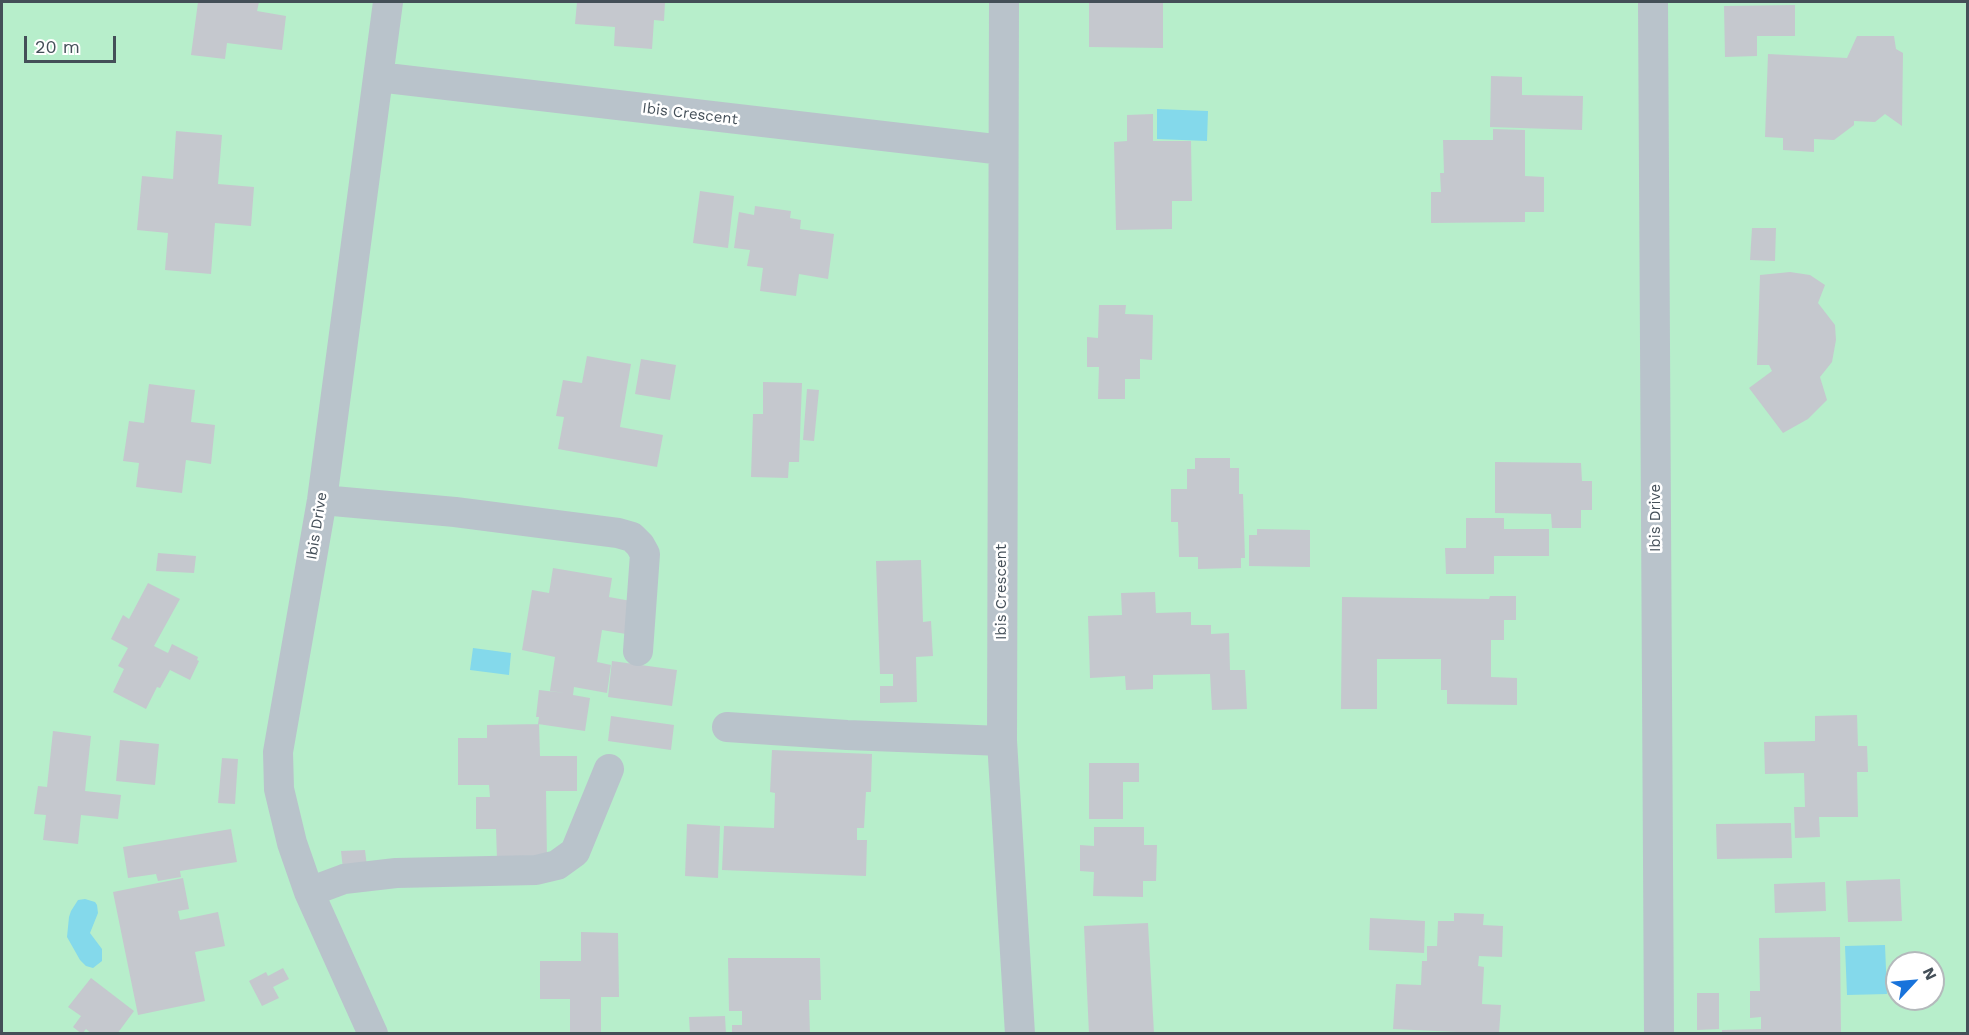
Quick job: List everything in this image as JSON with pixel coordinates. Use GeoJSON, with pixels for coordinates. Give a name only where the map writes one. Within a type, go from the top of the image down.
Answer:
{"type":"FeatureCollection","features":[{"type":"Feature","properties":{"kind":"street","name":"Ibis Drive"},"geometry":{"type":"LineString","coordinates":[[373,1034],[309,892],[292,843],[279,789],[278,752],[322,500],[388,2]]}},
{"type":"Feature","properties":{"kind":"street","name":"Ibis Crescent"},"geometry":{"type":"LineString","coordinates":[[1004,2],[1002,741],[1020,1034]]}},
{"type":"Feature","properties":{"kind":"street","name":"Ibis Drive"},"geometry":{"type":"LineString","coordinates":[[1653,2],[1659,1034]]}},
{"type":"Feature","properties":{"kind":"street","name":"Ibis Crescent"},"geometry":{"type":"LineString","coordinates":[[378,78],[1003,150]]}},
{"type":"Feature","properties":{"kind":"street"},"geometry":{"type":"LineString","coordinates":[[322,500],[455,512],[618,533],[632,537],[640,545],[645,555],[638,651]]}},
{"type":"Feature","properties":{"kind":"street"},"geometry":{"type":"LineString","coordinates":[[727,727],[847,735],[1002,741]]}},
{"type":"Feature","properties":{"kind":"street"},"geometry":{"type":"LineString","coordinates":[[309,892],[344,879],[396,873],[536,870],[557,865],[574,852],[609,769]]}},
{"type":"Feature","properties":{"kind":"green space"},"geometry":{"type":"Polygon","coordinates":[[[2,2],[1967,2],[1967,1033],[2,1034],[2,2]]]}},
{"type":"Feature","properties":{"kind":"water"},"geometry":{"type":"Polygon","coordinates":[[[1157,109],[1208,111],[1207,141],[1157,139],[1157,109]]]}},
{"type":"Feature","properties":{"kind":"water"},"geometry":{"type":"Polygon","coordinates":[[[473,648],[511,653],[509,675],[470,670],[473,648]]]}},
{"type":"Feature","properties":{"kind":"water"},"geometry":{"type":"Polygon","coordinates":[[[85,899],[95,902],[98,913],[90,933],[102,949],[102,961],[93,968],[86,966],[80,960],[67,937],[71,911],[78,900],[85,899]]]}},
{"type":"Feature","properties":{"kind":"water"},"geometry":{"type":"Polygon","coordinates":[[[1885,945],[1885,994],[1847,995],[1845,946],[1885,945]]]}},
{"type":"Feature","properties":{"kind":"building"},"geometry":{"type":"Polygon","coordinates":[[[198,2],[259,2],[257,11],[286,16],[282,50],[227,43],[225,59],[191,55],[198,2]]]}},
{"type":"Feature","properties":{"kind":"building"},"geometry":{"type":"Polygon","coordinates":[[[577,2],[665,2],[664,21],[654,20],[652,49],[614,46],[615,27],[575,24],[577,2]]]}},
{"type":"Feature","properties":{"kind":"building"},"geometry":{"type":"Polygon","coordinates":[[[1089,2],[1163,2],[1163,48],[1089,47],[1089,2]]]}},
{"type":"Feature","properties":{"kind":"building"},"geometry":{"type":"Polygon","coordinates":[[[1795,5],[1795,36],[1757,36],[1757,56],[1725,57],[1724,6],[1795,5]]]}},
{"type":"Feature","properties":{"kind":"building"},"geometry":{"type":"Polygon","coordinates":[[[1857,36],[1894,36],[1896,49],[1903,53],[1902,126],[1885,114],[1875,122],[1854,121],[1854,125],[1834,140],[1814,139],[1814,152],[1783,150],[1783,138],[1765,137],[1768,54],[1847,58],[1857,36]]]}},
{"type":"Feature","properties":{"kind":"building"},"geometry":{"type":"Polygon","coordinates":[[[1491,76],[1522,77],[1522,95],[1583,96],[1582,130],[1490,127],[1491,76]]]}},
{"type":"Feature","properties":{"kind":"building"},"geometry":{"type":"Polygon","coordinates":[[[1153,114],[1153,141],[1191,141],[1192,201],[1172,201],[1172,229],[1116,230],[1114,142],[1127,141],[1127,115],[1153,114]]]}},
{"type":"Feature","properties":{"kind":"building"},"geometry":{"type":"Polygon","coordinates":[[[1493,129],[1525,130],[1525,176],[1544,177],[1544,212],[1525,212],[1525,222],[1431,223],[1431,192],[1441,192],[1440,173],[1444,173],[1443,140],[1493,140],[1493,129]]]}},
{"type":"Feature","properties":{"kind":"building"},"geometry":{"type":"Polygon","coordinates":[[[176,131],[222,135],[218,184],[254,187],[251,226],[215,223],[211,274],[165,270],[168,233],[137,230],[142,176],[173,179],[176,131]]]}},
{"type":"Feature","properties":{"kind":"building"},"geometry":{"type":"Polygon","coordinates":[[[700,191],[734,196],[728,248],[693,243],[700,191]]]}},
{"type":"Feature","properties":{"kind":"building"},"geometry":{"type":"Polygon","coordinates":[[[755,206],[791,211],[790,218],[801,220],[800,229],[834,234],[828,279],[799,274],[796,296],[760,291],[763,268],[747,266],[750,250],[734,248],[739,212],[754,215],[755,206]]]}},
{"type":"Feature","properties":{"kind":"building"},"geometry":{"type":"Polygon","coordinates":[[[1752,228],[1776,228],[1775,261],[1750,260],[1752,228]]]}},
{"type":"Feature","properties":{"kind":"building"},"geometry":{"type":"Polygon","coordinates":[[[1790,272],[1810,275],[1825,285],[1818,303],[1835,325],[1836,340],[1832,362],[1820,377],[1827,400],[1808,419],[1783,433],[1749,388],[1772,371],[1769,365],[1757,365],[1760,275],[1790,272]]]}},
{"type":"Feature","properties":{"kind":"building"},"geometry":{"type":"Polygon","coordinates":[[[1099,305],[1126,305],[1125,314],[1153,315],[1152,360],[1140,359],[1140,379],[1125,379],[1125,399],[1098,399],[1099,367],[1087,367],[1087,337],[1098,338],[1099,305]]]}},
{"type":"Feature","properties":{"kind":"building"},"geometry":{"type":"Polygon","coordinates":[[[587,356],[631,364],[620,427],[663,435],[657,467],[558,449],[564,417],[556,416],[563,380],[582,383],[587,356]]]}},
{"type":"Feature","properties":{"kind":"building"},"geometry":{"type":"Polygon","coordinates":[[[641,359],[676,365],[670,400],[635,394],[641,359]]]}},
{"type":"Feature","properties":{"kind":"building"},"geometry":{"type":"Polygon","coordinates":[[[763,382],[802,383],[799,462],[789,462],[788,478],[751,477],[753,414],[763,414],[763,382]]]}},
{"type":"Feature","properties":{"kind":"building"},"geometry":{"type":"Polygon","coordinates":[[[149,384],[195,390],[191,422],[215,425],[211,464],[186,460],[182,493],[136,487],[139,463],[123,461],[129,421],[144,423],[149,384]]]}},
{"type":"Feature","properties":{"kind":"building"},"geometry":{"type":"Polygon","coordinates":[[[807,389],[819,390],[814,441],[803,440],[807,389]]]}},
{"type":"Feature","properties":{"kind":"building"},"geometry":{"type":"Polygon","coordinates":[[[1195,458],[1230,458],[1230,468],[1239,468],[1239,494],[1243,494],[1245,558],[1241,558],[1241,568],[1198,569],[1198,557],[1179,557],[1178,522],[1171,522],[1171,489],[1187,489],[1187,469],[1195,469],[1195,458]]]}},
{"type":"Feature","properties":{"kind":"building"},"geometry":{"type":"Polygon","coordinates":[[[1495,462],[1581,463],[1582,481],[1592,481],[1592,510],[1581,510],[1581,528],[1552,528],[1551,514],[1495,513],[1495,462]]]}},
{"type":"Feature","properties":{"kind":"building"},"geometry":{"type":"Polygon","coordinates":[[[1466,518],[1504,518],[1504,529],[1549,529],[1549,556],[1494,556],[1494,574],[1446,574],[1445,548],[1466,548],[1466,518]]]}},
{"type":"Feature","properties":{"kind":"building"},"geometry":{"type":"Polygon","coordinates":[[[1257,529],[1310,530],[1310,567],[1249,566],[1249,535],[1257,535],[1257,529]]]}},
{"type":"Feature","properties":{"kind":"building"},"geometry":{"type":"Polygon","coordinates":[[[158,553],[196,556],[194,573],[156,571],[158,553]]]}},
{"type":"Feature","properties":{"kind":"building"},"geometry":{"type":"Polygon","coordinates":[[[921,560],[923,622],[931,621],[933,656],[916,657],[917,702],[880,703],[880,686],[893,686],[893,674],[880,674],[876,561],[921,560]]]}},
{"type":"Feature","properties":{"kind":"building"},"geometry":{"type":"Polygon","coordinates":[[[553,568],[612,578],[609,597],[631,601],[626,634],[602,630],[597,662],[611,665],[607,693],[574,687],[573,695],[590,698],[585,731],[538,724],[539,717],[536,717],[539,690],[565,693],[550,691],[555,657],[522,650],[532,590],[549,593],[553,568]]]}},
{"type":"Feature","properties":{"kind":"building"},"geometry":{"type":"Polygon","coordinates":[[[148,583],[180,599],[154,646],[168,653],[172,644],[198,657],[199,661],[190,680],[170,670],[160,688],[157,687],[146,709],[113,692],[124,669],[118,666],[128,648],[111,639],[123,615],[129,619],[148,583]]]}},
{"type":"Feature","properties":{"kind":"building"},"geometry":{"type":"Polygon","coordinates":[[[1155,592],[1156,613],[1191,612],[1191,625],[1211,625],[1211,634],[1229,633],[1230,670],[1245,670],[1247,709],[1212,710],[1210,674],[1153,675],[1153,689],[1126,690],[1125,676],[1090,678],[1088,616],[1122,615],[1121,593],[1155,592]]]}},
{"type":"Feature","properties":{"kind":"building"},"geometry":{"type":"Polygon","coordinates":[[[1490,596],[1516,596],[1516,620],[1504,620],[1504,640],[1491,640],[1491,677],[1517,678],[1517,705],[1447,704],[1447,690],[1441,690],[1441,659],[1377,659],[1377,709],[1341,709],[1342,597],[1489,599],[1490,596]]]}},
{"type":"Feature","properties":{"kind":"building"},"geometry":{"type":"Polygon","coordinates":[[[612,661],[677,670],[672,706],[608,697],[612,661]]]}},
{"type":"Feature","properties":{"kind":"building"},"geometry":{"type":"Polygon","coordinates":[[[1857,715],[1858,746],[1867,746],[1868,772],[1857,772],[1858,817],[1819,817],[1820,837],[1795,838],[1794,807],[1805,807],[1804,773],[1765,774],[1764,742],[1815,741],[1815,716],[1857,715]]]}},
{"type":"Feature","properties":{"kind":"building"},"geometry":{"type":"Polygon","coordinates":[[[611,716],[674,725],[671,750],[608,741],[611,716]]]}},
{"type":"Feature","properties":{"kind":"building"},"geometry":{"type":"Polygon","coordinates":[[[539,724],[540,756],[577,756],[577,791],[546,791],[547,859],[497,859],[496,829],[476,829],[476,797],[490,797],[489,785],[458,785],[458,738],[487,738],[487,725],[539,724]]]}},
{"type":"Feature","properties":{"kind":"building"},"geometry":{"type":"Polygon","coordinates":[[[53,731],[91,736],[85,791],[121,795],[118,819],[81,815],[78,844],[43,840],[46,815],[34,814],[38,786],[47,787],[53,731]]]}},
{"type":"Feature","properties":{"kind":"building"},"geometry":{"type":"Polygon","coordinates":[[[120,740],[159,744],[155,785],[116,781],[120,740]]]}},
{"type":"Feature","properties":{"kind":"building"},"geometry":{"type":"Polygon","coordinates":[[[772,750],[872,754],[871,792],[866,792],[864,828],[857,828],[857,840],[867,840],[866,876],[722,870],[724,826],[774,828],[775,793],[770,792],[772,750]]]}},
{"type":"Feature","properties":{"kind":"building"},"geometry":{"type":"Polygon","coordinates":[[[222,758],[238,759],[235,804],[218,803],[222,758]]]}},
{"type":"Feature","properties":{"kind":"building"},"geometry":{"type":"Polygon","coordinates":[[[1089,763],[1139,763],[1139,782],[1123,782],[1123,819],[1089,819],[1089,763]]]}},
{"type":"Feature","properties":{"kind":"building"},"geometry":{"type":"Polygon","coordinates":[[[1791,823],[1792,858],[1717,859],[1716,824],[1791,823]]]}},
{"type":"Feature","properties":{"kind":"building"},"geometry":{"type":"Polygon","coordinates":[[[687,824],[720,826],[718,878],[685,876],[687,824]]]}},
{"type":"Feature","properties":{"kind":"building"},"geometry":{"type":"Polygon","coordinates":[[[1094,827],[1144,827],[1144,845],[1157,845],[1156,881],[1143,881],[1143,897],[1093,896],[1094,872],[1080,871],[1080,845],[1094,846],[1094,827]]]}},
{"type":"Feature","properties":{"kind":"building"},"geometry":{"type":"Polygon","coordinates":[[[231,829],[237,862],[180,871],[181,877],[158,881],[156,874],[128,878],[123,847],[231,829]]]}},
{"type":"Feature","properties":{"kind":"building"},"geometry":{"type":"Polygon","coordinates":[[[365,850],[367,867],[343,869],[341,851],[365,850]]]}},
{"type":"Feature","properties":{"kind":"building"},"geometry":{"type":"Polygon","coordinates":[[[183,878],[189,909],[178,911],[180,920],[218,912],[225,946],[195,952],[205,1001],[138,1015],[113,892],[183,878]]]}},
{"type":"Feature","properties":{"kind":"building"},"geometry":{"type":"Polygon","coordinates":[[[1900,879],[1902,921],[1848,922],[1846,881],[1900,879]]]}},
{"type":"Feature","properties":{"kind":"building"},"geometry":{"type":"Polygon","coordinates":[[[1825,882],[1826,911],[1775,913],[1774,884],[1825,882]]]}},
{"type":"Feature","properties":{"kind":"building"},"geometry":{"type":"Polygon","coordinates":[[[1454,913],[1484,914],[1483,925],[1503,926],[1502,957],[1479,956],[1478,966],[1484,967],[1482,1004],[1501,1005],[1499,1034],[1393,1029],[1396,984],[1421,985],[1422,961],[1427,961],[1427,946],[1437,946],[1438,921],[1454,921],[1454,913]]]}},
{"type":"Feature","properties":{"kind":"building"},"geometry":{"type":"Polygon","coordinates":[[[1370,918],[1425,921],[1424,953],[1369,950],[1370,918]]]}},
{"type":"Feature","properties":{"kind":"building"},"geometry":{"type":"Polygon","coordinates":[[[1148,923],[1154,1034],[1089,1034],[1084,926],[1148,923]]]}},
{"type":"Feature","properties":{"kind":"building"},"geometry":{"type":"Polygon","coordinates":[[[581,932],[618,933],[619,997],[601,997],[601,1034],[570,1033],[570,999],[540,999],[540,961],[581,961],[581,932]]]}},
{"type":"Feature","properties":{"kind":"building"},"geometry":{"type":"Polygon","coordinates":[[[1840,937],[1841,1034],[1722,1034],[1722,1030],[1761,1029],[1761,1017],[1750,1018],[1750,991],[1760,991],[1759,938],[1840,937]]]}},
{"type":"Feature","properties":{"kind":"building"},"geometry":{"type":"Polygon","coordinates":[[[728,958],[820,958],[821,1000],[809,1000],[810,1034],[732,1034],[732,1025],[742,1025],[742,1011],[729,1011],[728,958]]]}},
{"type":"Feature","properties":{"kind":"building"},"geometry":{"type":"Polygon","coordinates":[[[283,968],[289,979],[273,987],[279,998],[262,1006],[249,981],[266,972],[268,976],[283,968]]]}},
{"type":"Feature","properties":{"kind":"building"},"geometry":{"type":"Polygon","coordinates":[[[91,978],[134,1011],[117,1034],[102,1032],[92,1034],[86,1029],[82,1034],[73,1027],[81,1016],[68,1007],[91,978]]]}},
{"type":"Feature","properties":{"kind":"building"},"geometry":{"type":"Polygon","coordinates":[[[1697,993],[1719,993],[1719,1029],[1697,1030],[1697,993]]]}},
{"type":"Feature","properties":{"kind":"building"},"geometry":{"type":"Polygon","coordinates":[[[725,1016],[726,1034],[690,1034],[689,1017],[725,1016]]]}}]}
